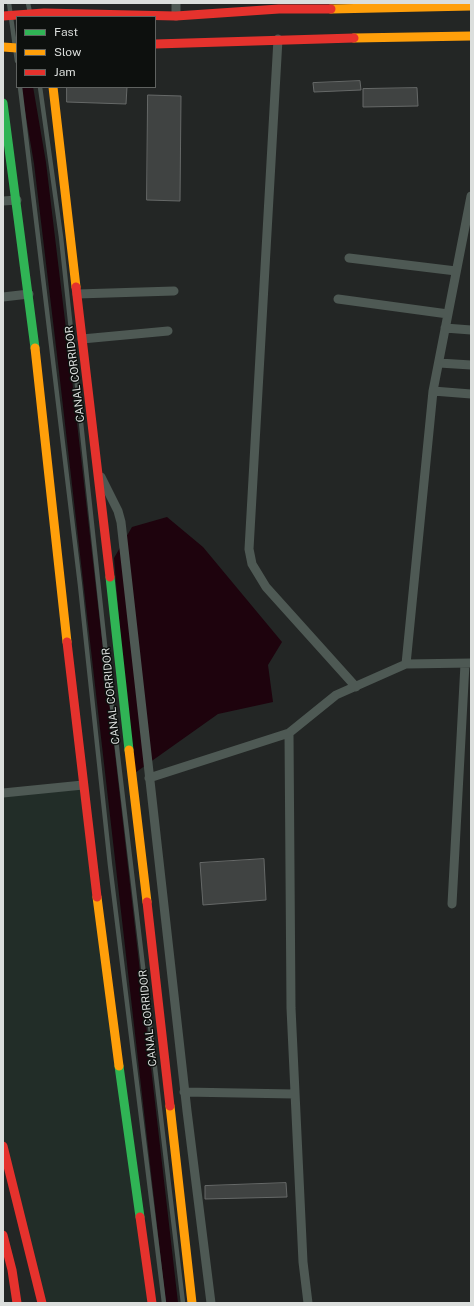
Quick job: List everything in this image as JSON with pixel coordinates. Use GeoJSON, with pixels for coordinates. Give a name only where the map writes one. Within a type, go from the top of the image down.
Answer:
{"type":"FeatureCollection","features":[{"type":"Feature","properties":{"kind":"street"},"geometry":{"type":"LineString","coordinates":[[43,3],[45,15]]}},
{"type":"Feature","properties":{"kind":"street"},"geometry":{"type":"LineString","coordinates":[[176,3],[176,16]]}},
{"type":"Feature","properties":{"kind":"street"},"geometry":{"type":"LineString","coordinates":[[7,16],[176,16],[280,9],[471,6]]}},
{"type":"Feature","properties":{"kind":"street"},"geometry":{"type":"LineString","coordinates":[[156,44],[278,39],[471,36]]}},
{"type":"Feature","properties":{"kind":"street"},"geometry":{"type":"LineString","coordinates":[[278,39],[249,549],[252,564],[266,587],[356,686]]}},
{"type":"Feature","properties":{"kind":"street"},"geometry":{"type":"LineString","coordinates":[[3,47],[16,48]]}},
{"type":"Feature","properties":{"kind":"street","name":"CANAL CORRIDOR"},"geometry":{"type":"LineString","coordinates":[[53,88],[192,1303]]}},
{"type":"Feature","properties":{"kind":"street"},"geometry":{"type":"LineString","coordinates":[[3,103],[29,294],[83,785],[112,1020],[152,1303]]}},
{"type":"Feature","properties":{"kind":"street"},"geometry":{"type":"LineString","coordinates":[[406,664],[433,391],[471,196]]}},
{"type":"Feature","properties":{"kind":"street"},"geometry":{"type":"LineString","coordinates":[[3,202],[17,200]]}},
{"type":"Feature","properties":{"kind":"street"},"geometry":{"type":"LineString","coordinates":[[349,258],[456,271]]}},
{"type":"Feature","properties":{"kind":"street"},"geometry":{"type":"LineString","coordinates":[[77,294],[174,291]]}},
{"type":"Feature","properties":{"kind":"street"},"geometry":{"type":"LineString","coordinates":[[3,297],[29,294]]}},
{"type":"Feature","properties":{"kind":"street"},"geometry":{"type":"LineString","coordinates":[[338,299],[448,314]]}},
{"type":"Feature","properties":{"kind":"street"},"geometry":{"type":"LineString","coordinates":[[445,328],[471,330]]}},
{"type":"Feature","properties":{"kind":"street"},"geometry":{"type":"LineString","coordinates":[[82,339],[168,331]]}},
{"type":"Feature","properties":{"kind":"street"},"geometry":{"type":"LineString","coordinates":[[438,363],[471,365]]}},
{"type":"Feature","properties":{"kind":"street"},"geometry":{"type":"LineString","coordinates":[[433,391],[471,394]]}},
{"type":"Feature","properties":{"kind":"street"},"geometry":{"type":"LineString","coordinates":[[98,472],[118,511],[121,522],[184,1092],[211,1303]]}},
{"type":"Feature","properties":{"kind":"street"},"geometry":{"type":"LineString","coordinates":[[149,778],[289,733],[336,695],[406,664],[468,664],[452,904]]}},
{"type":"Feature","properties":{"kind":"street"},"geometry":{"type":"LineString","coordinates":[[289,733],[291,1008],[303,1262],[308,1303]]}},
{"type":"Feature","properties":{"kind":"street"},"geometry":{"type":"LineString","coordinates":[[3,793],[83,785]]}},
{"type":"Feature","properties":{"kind":"street"},"geometry":{"type":"LineString","coordinates":[[184,1092],[294,1094]]}},
{"type":"Feature","properties":{"kind":"street"},"geometry":{"type":"LineString","coordinates":[[3,1146],[42,1303]]}},
{"type":"Feature","properties":{"kind":"street"},"geometry":{"type":"LineString","coordinates":[[3,1235],[12,1270],[17,1303]]}},
{"type":"Feature","properties":{"kind":"lane"},"geometry":{"type":"LineString","coordinates":[[10,3],[7,16],[16,48]]}},
{"type":"Feature","properties":{"kind":"lane"},"geometry":{"type":"LineString","coordinates":[[28,3],[30,16]]}},
{"type":"Feature","properties":{"kind":"lane"},"geometry":{"type":"LineString","coordinates":[[20,88],[80,585],[110,865],[164,1303]]}},
{"type":"Feature","properties":{"kind":"lane"},"geometry":{"type":"LineString","coordinates":[[40,88],[61,237],[107,664],[183,1303]]}},
{"type":"Feature","properties":{"kind":"shaded area"},"geometry":{"type":"Polygon","coordinates":[[[167,517],[203,547],[282,642],[268,665],[273,702],[218,714],[132,775],[114,558],[132,527],[167,517]]]}},
{"type":"Feature","properties":{"kind":"shaded area"},"geometry":{"type":"Polygon","coordinates":[[[80,788],[148,1303],[45,1303],[3,1136],[3,797],[80,788]]]}},
{"type":"Feature","properties":{"kind":"building"},"geometry":{"type":"Polygon","coordinates":[[[360,81],[361,90],[314,92],[313,83],[360,81]]]}},
{"type":"Feature","properties":{"kind":"building"},"geometry":{"type":"Polygon","coordinates":[[[67,88],[127,88],[126,104],[67,102],[67,88]]]}},
{"type":"Feature","properties":{"kind":"building"},"geometry":{"type":"Polygon","coordinates":[[[417,88],[418,106],[363,107],[363,89],[417,88]]]}},
{"type":"Feature","properties":{"kind":"building"},"geometry":{"type":"Polygon","coordinates":[[[148,95],[181,96],[180,201],[147,200],[148,95]]]}},
{"type":"Feature","properties":{"kind":"building"},"geometry":{"type":"Polygon","coordinates":[[[264,859],[266,900],[203,905],[200,863],[264,859]]]}},
{"type":"Feature","properties":{"kind":"building"},"geometry":{"type":"Polygon","coordinates":[[[286,1183],[287,1197],[205,1199],[205,1186],[286,1183]]]}},
{"type":"Feature","properties":{"kind":"waterway"},"geometry":{"type":"LineString","coordinates":[[27,88],[40,163],[65,371],[172,1303]]}},
{"type":"Feature","properties":{"kind":"traffic: fast"},"geometry":{"type":"LineString","coordinates":[[3,103],[35,348]]}},
{"type":"Feature","properties":{"kind":"traffic: fast"},"geometry":{"type":"LineString","coordinates":[[110,577],[129,750]]}},
{"type":"Feature","properties":{"kind":"traffic: fast"},"geometry":{"type":"LineString","coordinates":[[119,1066],[140,1217]]}},
{"type":"Feature","properties":{"kind":"traffic: slow"},"geometry":{"type":"LineString","coordinates":[[331,9],[471,6]]}},
{"type":"Feature","properties":{"kind":"traffic: slow"},"geometry":{"type":"LineString","coordinates":[[354,38],[471,36]]}},
{"type":"Feature","properties":{"kind":"traffic: slow"},"geometry":{"type":"LineString","coordinates":[[3,47],[16,48]]}},
{"type":"Feature","properties":{"kind":"traffic: slow"},"geometry":{"type":"LineString","coordinates":[[53,88],[76,287]]}},
{"type":"Feature","properties":{"kind":"traffic: slow"},"geometry":{"type":"LineString","coordinates":[[35,348],[67,642]]}},
{"type":"Feature","properties":{"kind":"traffic: slow"},"geometry":{"type":"LineString","coordinates":[[129,750],[147,902]]}},
{"type":"Feature","properties":{"kind":"traffic: slow"},"geometry":{"type":"LineString","coordinates":[[97,897],[119,1066]]}},
{"type":"Feature","properties":{"kind":"traffic: slow"},"geometry":{"type":"LineString","coordinates":[[170,1106],[192,1303]]}},
{"type":"Feature","properties":{"kind":"traffic: jam"},"geometry":{"type":"LineString","coordinates":[[3,16],[44,13],[176,16],[279,9],[331,9]]}},
{"type":"Feature","properties":{"kind":"traffic: jam"},"geometry":{"type":"LineString","coordinates":[[156,44],[354,38]]}},
{"type":"Feature","properties":{"kind":"traffic: jam"},"geometry":{"type":"LineString","coordinates":[[76,287],[110,577]]}},
{"type":"Feature","properties":{"kind":"traffic: jam"},"geometry":{"type":"LineString","coordinates":[[67,642],[97,897]]}},
{"type":"Feature","properties":{"kind":"traffic: jam"},"geometry":{"type":"LineString","coordinates":[[147,902],[170,1106]]}},
{"type":"Feature","properties":{"kind":"traffic: jam"},"geometry":{"type":"LineString","coordinates":[[3,1146],[42,1303]]}},
{"type":"Feature","properties":{"kind":"traffic: jam"},"geometry":{"type":"LineString","coordinates":[[140,1217],[152,1303]]}},
{"type":"Feature","properties":{"kind":"traffic: jam"},"geometry":{"type":"LineString","coordinates":[[3,1235],[12,1270],[17,1303]]}}]}
